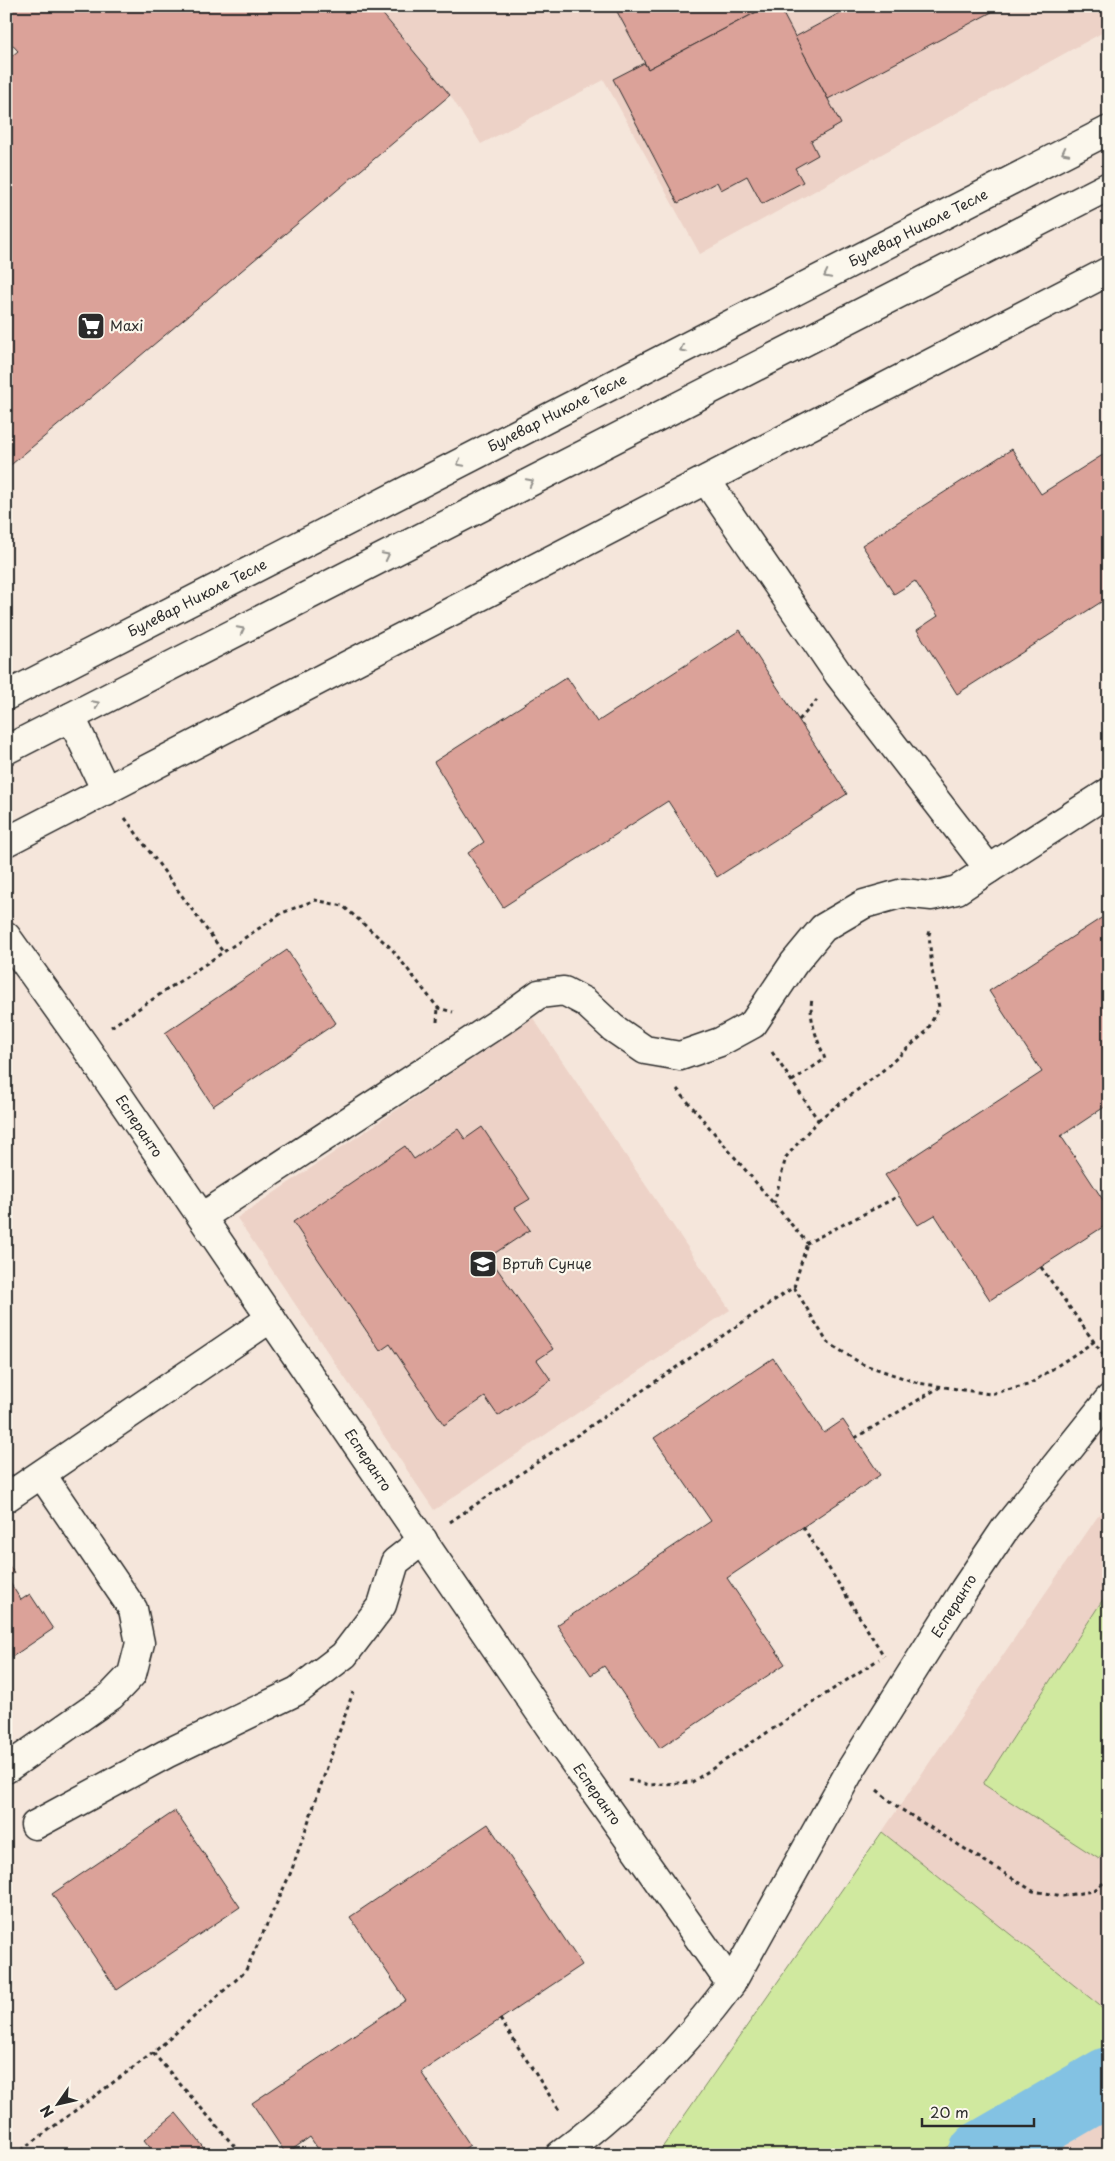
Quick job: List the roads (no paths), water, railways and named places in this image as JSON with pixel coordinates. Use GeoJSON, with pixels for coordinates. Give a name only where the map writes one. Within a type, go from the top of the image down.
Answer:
{"type":"FeatureCollection","features":[{"type":"Feature","properties":{"kind":"main road","name":"Булевар Николе Тесле"},"geometry":{"type":"LineString","coordinates":[[6,696],[1109,130]]}},
{"type":"Feature","properties":{"kind":"main road"},"geometry":{"type":"LineString","coordinates":[[6,750],[1102,192]]}},
{"type":"Feature","properties":{"kind":"main road"},"geometry":{"type":"LineString","coordinates":[[6,842],[1109,271]]}},
{"type":"Feature","properties":{"kind":"main road"},"geometry":{"type":"LineString","coordinates":[[706,480],[839,675],[989,869]]}},
{"type":"Feature","properties":{"kind":"main road"},"geometry":{"type":"LineString","coordinates":[[70,717],[106,791]]}},
{"type":"Feature","properties":{"kind":"main road"},"geometry":{"type":"LineString","coordinates":[[202,1217],[503,1020],[539,994],[564,991],[585,1002],[613,1028],[645,1050],[680,1056],[720,1042],[753,1024],[794,963],[823,928],[864,904],[903,893],[932,896],[957,890],[1109,792]]}},
{"type":"Feature","properties":{"kind":"main road","name":"Есперанто"},"geometry":{"type":"LineString","coordinates":[[6,936],[84,1045],[568,1752],[731,1984]]}},
{"type":"Feature","properties":{"kind":"main road"},"geometry":{"type":"LineString","coordinates":[[6,1498],[271,1318]]}},
{"type":"Feature","properties":{"kind":"main road","name":"Есперанто"},"geometry":{"type":"LineString","coordinates":[[569,2148],[648,2080],[707,2016],[731,1984],[851,1769],[1005,1529],[1109,1399]]}},
{"type":"Feature","properties":{"kind":"main road"},"geometry":{"type":"LineString","coordinates":[[6,1769],[111,1696],[132,1674],[140,1643],[133,1609],[42,1475]]}},
{"type":"Feature","properties":{"kind":"main road"},"geometry":{"type":"LineString","coordinates":[[36,1826],[166,1754],[297,1691],[344,1655],[382,1605],[395,1562],[423,1540]]}},
{"type":"Feature","properties":{"kind":"waterway"},"geometry":{"type":"LineString","coordinates":[[982,2155],[1109,2081]]}},
{"type":"Feature","properties":{"kind":"place","name":"Maxi"},"geometry":{"type":"Point","coordinates":[91,326]}},
{"type":"Feature","properties":{"kind":"place","name":"Вртић Сунце"},"geometry":{"type":"Point","coordinates":[483,1264]}}]}
